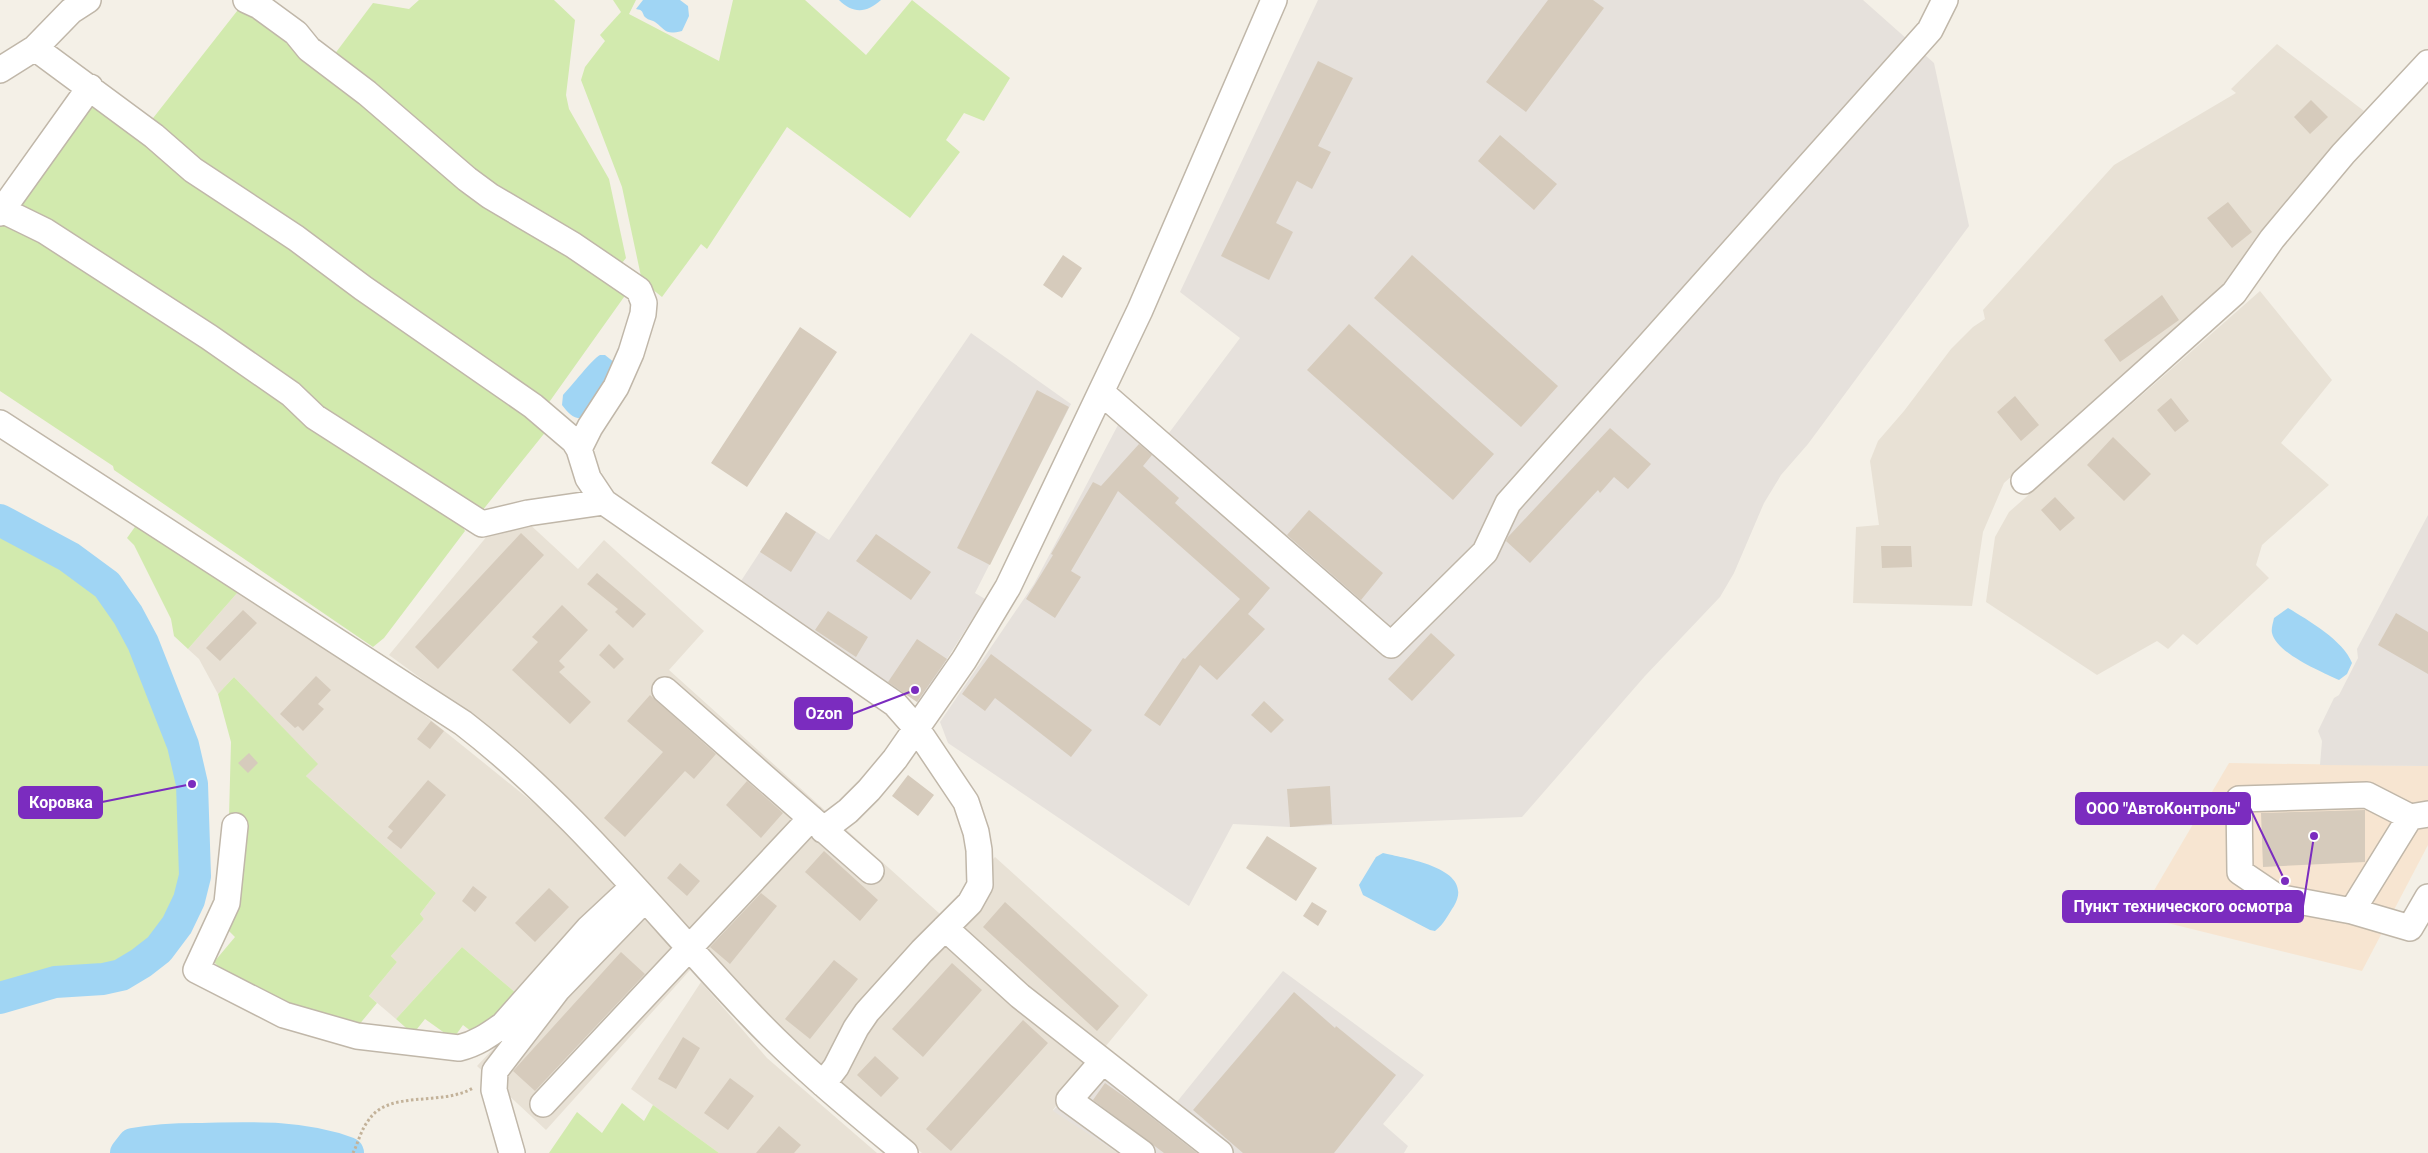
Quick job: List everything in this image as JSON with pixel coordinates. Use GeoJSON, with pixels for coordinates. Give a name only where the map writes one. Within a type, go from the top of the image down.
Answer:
{"type":"FeatureCollection","features":[{"type":"Feature","properties":{"kind":"street"},"geometry":{"type":"LineString","coordinates":[[0,70],[35,48],[71,11],[88,0]]}},
{"type":"Feature","properties":{"kind":"street"},"geometry":{"type":"LineString","coordinates":[[246,0],[259,6],[296,33],[309,49],[367,93],[467,179],[490,196],[573,245],[639,290],[644,303],[644,314],[631,353],[616,387],[590,427],[579,449]]}},
{"type":"Feature","properties":{"kind":"street"},"geometry":{"type":"LineString","coordinates":[[543,1104],[690,949],[817,824],[848,811],[869,790],[916,729],[964,660],[1008,587],[1140,310],[1274,0]]}},
{"type":"Feature","properties":{"kind":"street"},"geometry":{"type":"LineString","coordinates":[[1101,392],[1391,645],[1485,552],[1508,503],[1930,30],[1946,0]]}},
{"type":"Feature","properties":{"kind":"street"},"geometry":{"type":"LineString","coordinates":[[35,48],[154,136],[200,176],[296,238],[363,288],[533,406],[574,441],[579,449],[588,478],[604,502],[895,704],[916,729],[966,802],[976,832],[979,850],[980,885],[976,894],[867,1012],[856,1028],[836,1067],[823,1084]]}},
{"type":"Feature","properties":{"kind":"street"},"geometry":{"type":"LineString","coordinates":[[2024,481],[2234,293],[2272,239],[2343,154],[2428,63]]}},
{"type":"Feature","properties":{"kind":"street"},"geometry":{"type":"LineString","coordinates":[[90,87],[1,211],[45,231],[209,337],[291,394],[315,417],[482,524],[528,512],[604,502]]}},
{"type":"Feature","properties":{"kind":"street"},"geometry":{"type":"LineString","coordinates":[[0,423],[463,723],[524,774],[565,812],[788,1054],[905,1153]]}},
{"type":"Feature","properties":{"kind":"street"},"geometry":{"type":"LineString","coordinates":[[665,690],[871,872]]}},
{"type":"Feature","properties":{"kind":"street"},"geometry":{"type":"LineString","coordinates":[[2352,911],[2419,815],[2367,795],[2239,799],[2240,872],[2277,896],[2352,911],[2410,928],[2428,897]]}},
{"type":"Feature","properties":{"kind":"street"},"geometry":{"type":"LineString","coordinates":[[235,826],[227,903],[196,970],[284,1015],[357,1036],[459,1048],[487,1037],[503,1025],[588,929],[639,893]]}},
{"type":"Feature","properties":{"kind":"street"},"geometry":{"type":"LineString","coordinates":[[512,1153],[511,1143],[494,1090],[495,1071],[558,988],[639,893]]}},
{"type":"Feature","properties":{"kind":"street"},"geometry":{"type":"LineString","coordinates":[[945,928],[1020,996],[1220,1153]]}},
{"type":"Feature","properties":{"kind":"street"},"geometry":{"type":"LineString","coordinates":[[1102,1062],[1070,1100],[1142,1153]]}},
{"type":"Feature","properties":{"kind":"path"},"geometry":{"type":"LineString","coordinates":[[353,1153],[368,1121],[386,1105],[400,1101],[450,1098],[466,1092],[486,1080],[495,1071]]}},
{"type":"Feature","properties":{"kind":"shaded area"},"geometry":{"type":"Polygon","coordinates":[[[1318,0],[1863,0],[1934,63],[1969,226],[1808,444],[1781,475],[1764,503],[1734,573],[1720,597],[1645,676],[1522,817],[1290,827],[1233,824],[1189,906],[948,743],[940,722],[1034,584],[1118,425],[1154,453],[1240,338],[1180,292],[1318,0]]]}},
{"type":"Feature","properties":{"kind":"shaded area"},"geometry":{"type":"Polygon","coordinates":[[[2277,44],[2364,111],[2262,236],[2224,288],[2004,483],[1983,532],[1972,606],[1853,603],[1856,527],[1879,525],[1870,461],[1878,441],[1904,411],[1951,349],[1973,327],[1985,319],[1983,310],[2114,165],[2236,93],[2231,89],[2277,44]]]}},
{"type":"Feature","properties":{"kind":"shaded area"},"geometry":{"type":"Polygon","coordinates":[[[2260,291],[2332,380],[2281,443],[2329,485],[2262,545],[2256,565],[2269,578],[2197,645],[2183,634],[2168,649],[2157,641],[2097,675],[1986,602],[1995,537],[2009,512],[2260,291]]]}},
{"type":"Feature","properties":{"kind":"shaded area"},"geometry":{"type":"Polygon","coordinates":[[[971,333],[1071,404],[975,593],[985,599],[919,703],[739,584],[786,512],[829,540],[971,333]]]}},
{"type":"Feature","properties":{"kind":"shaded area"},"geometry":{"type":"Polygon","coordinates":[[[511,507],[578,569],[604,540],[704,631],[669,670],[940,914],[995,857],[1148,995],[1053,1110],[1118,1153],[922,1153],[842,1088],[792,1041],[586,819],[498,735],[389,655],[511,507]]]}},
{"type":"Feature","properties":{"kind":"shaded area"},"geometry":{"type":"Polygon","coordinates":[[[2428,515],[2428,766],[2320,765],[2322,741],[2318,731],[2334,698],[2339,695],[2358,658],[2357,649],[2428,515]]]}},
{"type":"Feature","properties":{"kind":"shaded area"},"geometry":{"type":"Polygon","coordinates":[[[238,592],[391,688],[566,829],[622,887],[517,994],[462,947],[396,1019],[369,996],[397,962],[391,956],[424,919],[420,914],[436,893],[306,776],[317,764],[234,677],[218,694],[199,659],[188,649],[238,592]]]}},
{"type":"Feature","properties":{"kind":"shaded area"},"geometry":{"type":"Polygon","coordinates":[[[2229,763],[2428,766],[2428,845],[2362,971],[2139,916],[2229,763]]]}},
{"type":"Feature","properties":{"kind":"shaded area"},"geometry":{"type":"Polygon","coordinates":[[[632,902],[691,969],[546,1130],[477,1066],[632,902]]]}},
{"type":"Feature","properties":{"kind":"shaded area"},"geometry":{"type":"Polygon","coordinates":[[[1283,971],[1424,1075],[1383,1124],[1408,1146],[1404,1153],[1118,1153],[1053,1111],[1100,1053],[1172,1108],[1283,971]]]}},
{"type":"Feature","properties":{"kind":"shaded area"},"geometry":{"type":"Polygon","coordinates":[[[701,982],[767,1058],[877,1153],[719,1153],[631,1089],[701,982]]]}},
{"type":"Feature","properties":{"kind":"green space"},"geometry":{"type":"Polygon","coordinates":[[[419,0],[554,0],[575,20],[566,95],[569,109],[609,179],[626,258],[618,268],[517,206],[331,59],[373,3],[409,9],[419,0]]]}},
{"type":"Feature","properties":{"kind":"green space"},"geometry":{"type":"Polygon","coordinates":[[[613,0],[636,0],[629,14],[719,61],[733,0],[805,0],[866,55],[912,0],[1010,78],[984,121],[964,113],[946,140],[960,152],[910,218],[787,127],[707,249],[701,244],[662,297],[642,281],[622,187],[581,80],[585,67],[605,41],[600,35],[621,12],[613,0]]]}},
{"type":"Feature","properties":{"kind":"green space"},"geometry":{"type":"Polygon","coordinates":[[[241,6],[362,96],[511,220],[549,246],[580,258],[629,290],[545,408],[266,209],[150,122],[241,6]]]}},
{"type":"Feature","properties":{"kind":"green space"},"geometry":{"type":"Polygon","coordinates":[[[90,103],[547,430],[482,511],[333,421],[17,206],[90,103]]]}},
{"type":"Feature","properties":{"kind":"green space"},"geometry":{"type":"Polygon","coordinates":[[[6,220],[207,345],[461,524],[465,531],[384,638],[373,647],[114,470],[113,466],[0,391],[0,226],[6,220]]]}},
{"type":"Feature","properties":{"kind":"green space"},"geometry":{"type":"Polygon","coordinates":[[[137,524],[238,592],[188,649],[174,636],[171,619],[134,545],[127,538],[137,524]]]}},
{"type":"Feature","properties":{"kind":"green space"},"geometry":{"type":"Polygon","coordinates":[[[0,537],[81,580],[116,609],[136,642],[175,749],[182,788],[184,837],[180,886],[169,918],[160,929],[156,942],[128,967],[118,970],[108,969],[39,976],[21,983],[0,987],[0,537]]]}},
{"type":"Feature","properties":{"kind":"green space"},"geometry":{"type":"Polygon","coordinates":[[[234,677],[318,764],[306,776],[436,893],[420,914],[424,919],[391,956],[397,962],[369,996],[377,1003],[358,1026],[305,1012],[234,983],[214,962],[235,937],[226,928],[231,742],[218,694],[234,677]]]}},
{"type":"Feature","properties":{"kind":"green space"},"geometry":{"type":"Polygon","coordinates":[[[462,947],[517,994],[476,1035],[463,1025],[453,1039],[425,1019],[413,1034],[396,1019],[462,947]]]}},
{"type":"Feature","properties":{"kind":"green space"},"geometry":{"type":"Polygon","coordinates":[[[622,1103],[644,1121],[653,1105],[719,1153],[549,1153],[577,1112],[602,1133],[622,1103]]]}},
{"type":"Feature","properties":{"kind":"water"},"geometry":{"type":"Polygon","coordinates":[[[643,0],[680,0],[688,6],[689,16],[682,31],[669,32],[645,17],[642,11],[636,9],[643,0]]]}},
{"type":"Feature","properties":{"kind":"water"},"geometry":{"type":"Polygon","coordinates":[[[839,0],[881,0],[865,9],[855,10],[844,5],[839,0]]]}},
{"type":"Feature","properties":{"kind":"water"},"geometry":{"type":"Polygon","coordinates":[[[600,355],[605,355],[615,363],[584,418],[574,417],[562,405],[563,395],[600,355]]]}},
{"type":"Feature","properties":{"kind":"water"},"geometry":{"type":"Polygon","coordinates":[[[2288,608],[2334,639],[2348,655],[2352,663],[2347,674],[2339,680],[2311,667],[2282,648],[2275,640],[2272,628],[2274,618],[2288,608]]]}},
{"type":"Feature","properties":{"kind":"water"},"geometry":{"type":"Polygon","coordinates":[[[1383,853],[1422,862],[1448,874],[1456,883],[1458,893],[1454,906],[1435,931],[1363,895],[1359,885],[1376,857],[1383,853]]]}},
{"type":"Feature","properties":{"kind":"building"},"geometry":{"type":"Polygon","coordinates":[[[1548,0],[1593,0],[1604,8],[1526,112],[1486,82],[1548,0]]]}},
{"type":"Feature","properties":{"kind":"building"},"geometry":{"type":"Polygon","coordinates":[[[1318,61],[1353,78],[1318,146],[1331,152],[1312,189],[1297,181],[1276,223],[1293,232],[1269,280],[1221,256],[1318,61]]]}},
{"type":"Feature","properties":{"kind":"building"},"geometry":{"type":"Polygon","coordinates":[[[2311,100],[2328,117],[2310,134],[2294,117],[2311,100]]]}},
{"type":"Feature","properties":{"kind":"building"},"geometry":{"type":"Polygon","coordinates":[[[1500,135],[1557,184],[1534,210],[1478,161],[1500,135]]]}},
{"type":"Feature","properties":{"kind":"building"},"geometry":{"type":"Polygon","coordinates":[[[2228,202],[2252,232],[2232,248],[2207,218],[2228,202]]]}},
{"type":"Feature","properties":{"kind":"building"},"geometry":{"type":"Polygon","coordinates":[[[1063,255],[1082,268],[1062,298],[1043,285],[1063,255]]]}},
{"type":"Feature","properties":{"kind":"building"},"geometry":{"type":"Polygon","coordinates":[[[1412,255],[1558,386],[1521,427],[1374,298],[1412,255]]]}},
{"type":"Feature","properties":{"kind":"building"},"geometry":{"type":"Polygon","coordinates":[[[2162,295],[2179,320],[2120,362],[2104,340],[2162,295]]]}},
{"type":"Feature","properties":{"kind":"building"},"geometry":{"type":"Polygon","coordinates":[[[1349,324],[1494,454],[1453,500],[1307,370],[1349,324]]]}},
{"type":"Feature","properties":{"kind":"building"},"geometry":{"type":"Polygon","coordinates":[[[800,327],[837,352],[747,487],[711,463],[800,327]]]}},
{"type":"Feature","properties":{"kind":"building"},"geometry":{"type":"Polygon","coordinates":[[[1037,390],[1069,407],[990,565],[957,548],[1037,390]]]}},
{"type":"Feature","properties":{"kind":"building"},"geometry":{"type":"Polygon","coordinates":[[[2015,396],[2039,425],[2021,441],[1997,412],[2015,396]]]}},
{"type":"Feature","properties":{"kind":"building"},"geometry":{"type":"Polygon","coordinates":[[[2171,398],[2189,421],[2175,432],[2157,410],[2171,398]]]}},
{"type":"Feature","properties":{"kind":"building"},"geometry":{"type":"Polygon","coordinates":[[[1610,428],[1651,464],[1628,489],[1614,477],[1600,493],[1598,490],[1530,563],[1506,541],[1508,537],[1610,428]]]}},
{"type":"Feature","properties":{"kind":"building"},"geometry":{"type":"Polygon","coordinates":[[[2113,437],[2151,474],[2124,501],[2087,465],[2113,437]]]}},
{"type":"Feature","properties":{"kind":"building"},"geometry":{"type":"Polygon","coordinates":[[[1139,444],[1152,455],[1143,466],[1179,498],[1175,503],[1270,588],[1248,614],[1265,629],[1217,680],[1200,665],[1160,726],[1144,715],[1183,658],[1185,659],[1240,599],[1118,491],[1071,571],[1081,577],[1055,618],[1026,599],[1053,555],[1051,554],[1093,482],[1101,486],[1139,444]]]}},
{"type":"Feature","properties":{"kind":"building"},"geometry":{"type":"Polygon","coordinates":[[[2055,497],[2075,518],[2060,531],[2041,510],[2055,497]]]}},
{"type":"Feature","properties":{"kind":"building"},"geometry":{"type":"Polygon","coordinates":[[[1309,510],[1383,573],[1361,600],[1287,535],[1309,510]]]}},
{"type":"Feature","properties":{"kind":"building"},"geometry":{"type":"Polygon","coordinates":[[[786,512],[816,532],[791,572],[760,552],[786,512]]]}},
{"type":"Feature","properties":{"kind":"building"},"geometry":{"type":"Polygon","coordinates":[[[521,533],[544,555],[438,669],[415,647],[521,533]]]}},
{"type":"Feature","properties":{"kind":"building"},"geometry":{"type":"Polygon","coordinates":[[[876,534],[931,572],[911,600],[856,561],[876,534]]]}},
{"type":"Feature","properties":{"kind":"building"},"geometry":{"type":"Polygon","coordinates":[[[1881,546],[1911,546],[1912,567],[1882,568],[1881,546]]]}},
{"type":"Feature","properties":{"kind":"building"},"geometry":{"type":"Polygon","coordinates":[[[597,573],[646,614],[633,628],[615,612],[618,609],[587,584],[597,573]]]}},
{"type":"Feature","properties":{"kind":"building"},"geometry":{"type":"Polygon","coordinates":[[[562,605],[588,630],[559,661],[565,667],[559,672],[591,702],[570,724],[512,670],[538,642],[532,637],[562,605]]]}},
{"type":"Feature","properties":{"kind":"building"},"geometry":{"type":"Polygon","coordinates":[[[243,610],[257,623],[220,661],[206,648],[243,610]]]}},
{"type":"Feature","properties":{"kind":"building"},"geometry":{"type":"Polygon","coordinates":[[[828,611],[868,637],[856,657],[815,630],[828,611]]]}},
{"type":"Feature","properties":{"kind":"building"},"geometry":{"type":"Polygon","coordinates":[[[2396,613],[2428,632],[2428,674],[2378,645],[2396,613]]]}},
{"type":"Feature","properties":{"kind":"building"},"geometry":{"type":"Polygon","coordinates":[[[1431,633],[1455,655],[1412,701],[1388,679],[1431,633]]]}},
{"type":"Feature","properties":{"kind":"building"},"geometry":{"type":"Polygon","coordinates":[[[917,639],[947,659],[917,702],[888,682],[917,639]]]}},
{"type":"Feature","properties":{"kind":"building"},"geometry":{"type":"Polygon","coordinates":[[[609,644],[624,659],[614,669],[599,655],[609,644]]]}},
{"type":"Feature","properties":{"kind":"building"},"geometry":{"type":"Polygon","coordinates":[[[991,654],[1092,730],[1071,757],[995,698],[985,711],[962,694],[991,654]]]}},
{"type":"Feature","properties":{"kind":"building"},"geometry":{"type":"Polygon","coordinates":[[[316,676],[331,690],[318,704],[324,709],[303,731],[298,726],[295,728],[280,714],[316,676]]]}},
{"type":"Feature","properties":{"kind":"building"},"geometry":{"type":"Polygon","coordinates":[[[650,695],[716,754],[694,779],[685,771],[625,837],[604,818],[663,752],[627,721],[650,695]]]}},
{"type":"Feature","properties":{"kind":"building"},"geometry":{"type":"Polygon","coordinates":[[[1264,701],[1284,720],[1271,733],[1251,715],[1264,701]]]}},
{"type":"Feature","properties":{"kind":"building"},"geometry":{"type":"Polygon","coordinates":[[[431,721],[444,731],[430,749],[417,739],[431,721]]]}},
{"type":"Feature","properties":{"kind":"building"},"geometry":{"type":"Polygon","coordinates":[[[249,753],[258,763],[248,773],[238,763],[249,753]]]}},
{"type":"Feature","properties":{"kind":"building"},"geometry":{"type":"Polygon","coordinates":[[[908,775],[934,795],[918,816],[892,796],[908,775]]]}},
{"type":"Feature","properties":{"kind":"building"},"geometry":{"type":"Polygon","coordinates":[[[428,780],[446,795],[401,849],[387,838],[393,831],[388,827],[428,780]]]}},
{"type":"Feature","properties":{"kind":"building"},"geometry":{"type":"Polygon","coordinates":[[[747,781],[783,813],[761,838],[726,805],[747,781]]]}},
{"type":"Feature","properties":{"kind":"building"},"geometry":{"type":"Polygon","coordinates":[[[1330,786],[1332,824],[1290,827],[1287,789],[1330,786]]]}},
{"type":"Feature","properties":{"kind":"building"},"geometry":{"type":"Polygon","coordinates":[[[2365,810],[2365,862],[2263,867],[2261,813],[2365,810]]]}},
{"type":"Feature","properties":{"kind":"building"},"geometry":{"type":"Polygon","coordinates":[[[1267,836],[1317,868],[1296,901],[1246,868],[1267,836]]]}},
{"type":"Feature","properties":{"kind":"building"},"geometry":{"type":"Polygon","coordinates":[[[824,851],[878,900],[860,921],[805,872],[824,851]]]}},
{"type":"Feature","properties":{"kind":"building"},"geometry":{"type":"Polygon","coordinates":[[[680,863],[700,881],[687,896],[667,878],[680,863]]]}},
{"type":"Feature","properties":{"kind":"building"},"geometry":{"type":"Polygon","coordinates":[[[473,886],[487,897],[475,912],[462,901],[473,886]]]}},
{"type":"Feature","properties":{"kind":"building"},"geometry":{"type":"Polygon","coordinates":[[[549,888],[569,907],[535,942],[515,923],[549,888]]]}},
{"type":"Feature","properties":{"kind":"building"},"geometry":{"type":"Polygon","coordinates":[[[761,893],[777,906],[730,964],[710,947],[761,893]]]}},
{"type":"Feature","properties":{"kind":"building"},"geometry":{"type":"Polygon","coordinates":[[[1005,902],[1119,1006],[1097,1031],[983,927],[1005,902]]]}},
{"type":"Feature","properties":{"kind":"building"},"geometry":{"type":"Polygon","coordinates":[[[1312,902],[1327,911],[1318,926],[1303,916],[1312,902]]]}},
{"type":"Feature","properties":{"kind":"building"},"geometry":{"type":"Polygon","coordinates":[[[621,952],[645,974],[535,1091],[513,1071],[621,952]]]}},
{"type":"Feature","properties":{"kind":"building"},"geometry":{"type":"Polygon","coordinates":[[[834,960],[858,979],[810,1039],[785,1019],[834,960]]]}},
{"type":"Feature","properties":{"kind":"building"},"geometry":{"type":"Polygon","coordinates":[[[952,963],[982,990],[923,1057],[892,1029],[952,963]]]}},
{"type":"Feature","properties":{"kind":"building"},"geometry":{"type":"Polygon","coordinates":[[[1294,992],[1335,1028],[1336,1026],[1396,1075],[1334,1153],[1243,1153],[1193,1110],[1294,992]]]}},
{"type":"Feature","properties":{"kind":"building"},"geometry":{"type":"Polygon","coordinates":[[[1023,1020],[1048,1043],[951,1151],[926,1129],[1023,1020]]]}},
{"type":"Feature","properties":{"kind":"building"},"geometry":{"type":"Polygon","coordinates":[[[683,1037],[700,1048],[676,1089],[658,1079],[683,1037]]]}},
{"type":"Feature","properties":{"kind":"building"},"geometry":{"type":"Polygon","coordinates":[[[875,1056],[899,1078],[881,1097],[857,1075],[875,1056]]]}},
{"type":"Feature","properties":{"kind":"building"},"geometry":{"type":"Polygon","coordinates":[[[730,1078],[754,1096],[728,1130],[704,1113],[730,1078]]]}},
{"type":"Feature","properties":{"kind":"building"},"geometry":{"type":"Polygon","coordinates":[[[1105,1083],[1197,1153],[1164,1153],[1093,1100],[1105,1083]]]}},
{"type":"Feature","properties":{"kind":"building"},"geometry":{"type":"Polygon","coordinates":[[[779,1126],[801,1145],[794,1153],[756,1153],[779,1126]]]}},
{"type":"Feature","properties":{"kind":"waterway"},"geometry":{"type":"LineString","coordinates":[[0,520],[69,557],[107,585],[128,615],[143,643],[183,745],[192,784],[195,876],[189,900],[177,925],[159,949],[141,963],[121,975],[103,979],[55,982],[0,998]]}},
{"type":"Feature","properties":{"kind":"waterway"},"geometry":{"type":"LineString","coordinates":[[126,1153],[133,1144],[181,1139],[235,1138],[293,1140],[330,1147],[348,1153]]}},
{"type":"Feature","properties":{"kind":"place","name":"Ozon"},"geometry":{"type":"Point","coordinates":[915,690]}},
{"type":"Feature","properties":{"kind":"place","name":"Коровка"},"geometry":{"type":"Point","coordinates":[192,784]}},
{"type":"Feature","properties":{"kind":"place","name":"Пункт технического осмотра"},"geometry":{"type":"Point","coordinates":[2314,836]}},
{"type":"Feature","properties":{"kind":"place","name":"ООО \"АвтоКонтроль\""},"geometry":{"type":"Point","coordinates":[2285,881]}}]}
